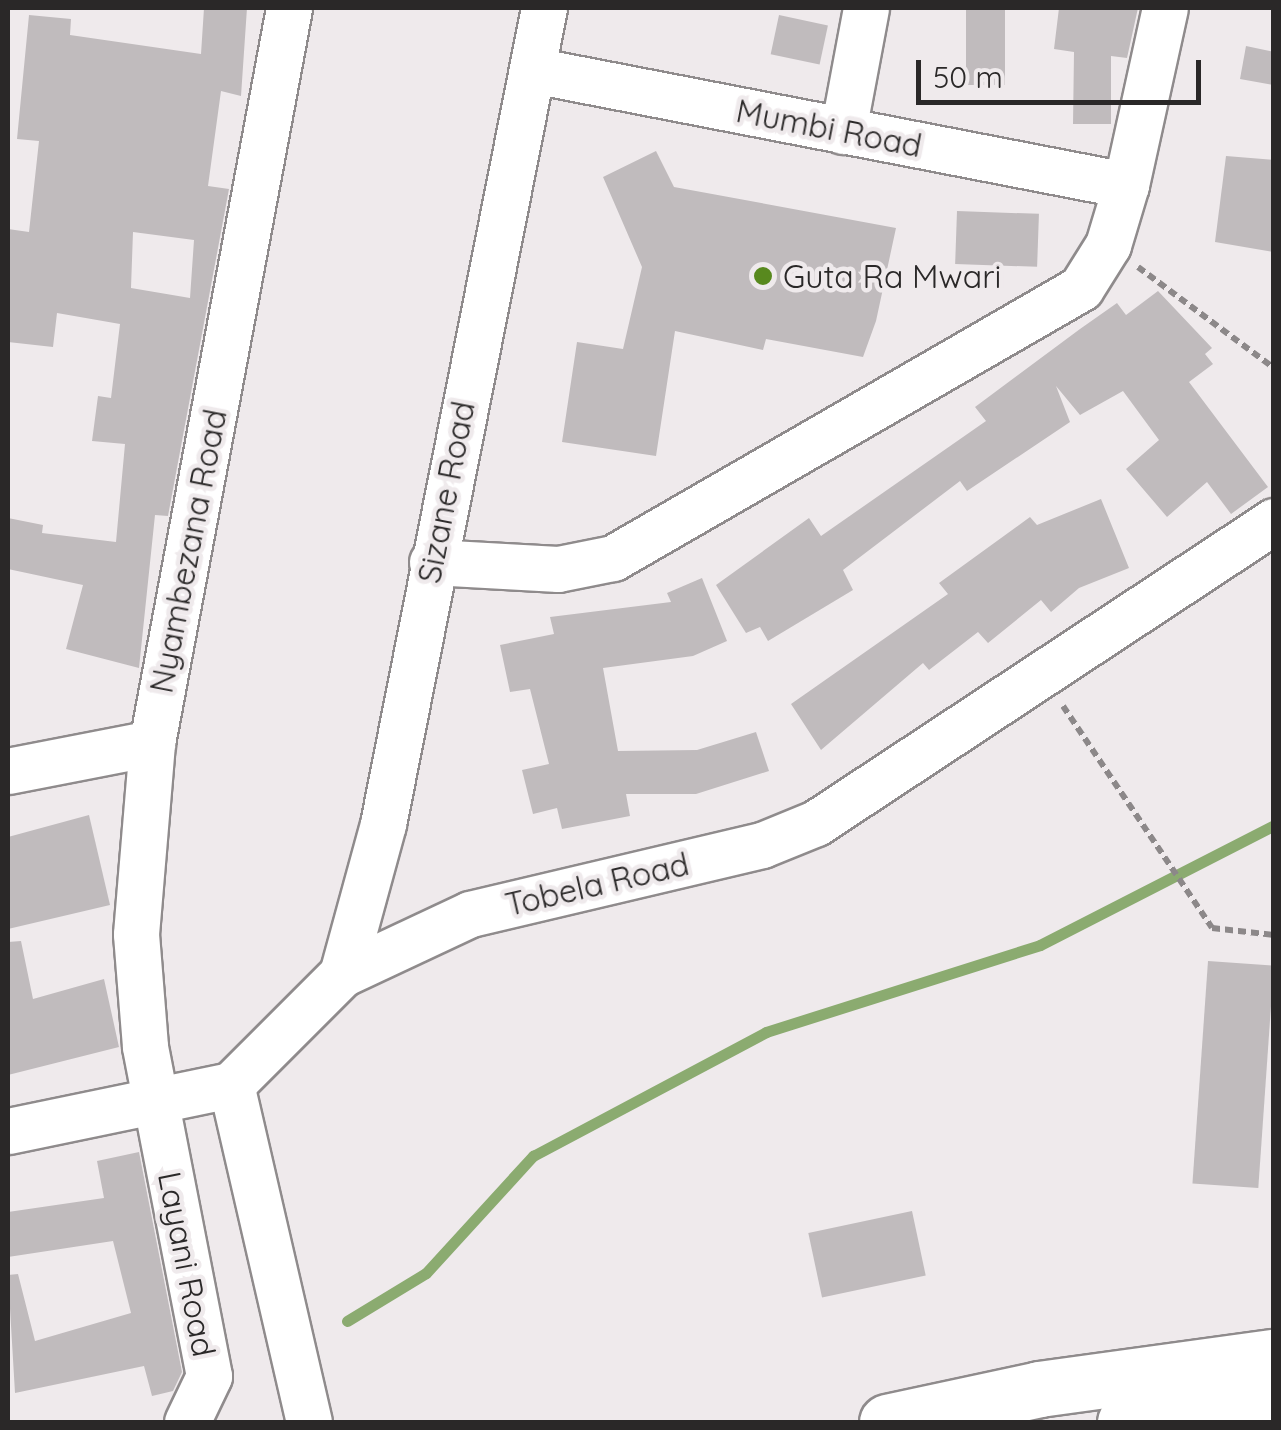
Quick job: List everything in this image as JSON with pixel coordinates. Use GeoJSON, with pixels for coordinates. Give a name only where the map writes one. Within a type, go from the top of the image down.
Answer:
{"type":"FeatureCollection","features":[{"type":"Feature","properties":{"kind":"street","name":"Nyambezana Road"},"geometry":{"type":"LineString","coordinates":[[154,1099],[136,986],[152,744],[289,8]]}},
{"type":"Feature","properties":{"kind":"street","name":"Sizane Road"},"geometry":{"type":"LineString","coordinates":[[342,974],[384,824],[432,562],[544,8]]}},
{"type":"Feature","properties":{"kind":"street"},"geometry":{"type":"LineString","coordinates":[[842,131],[866,8]]}},
{"type":"Feature","properties":{"kind":"street"},"geometry":{"type":"LineString","coordinates":[[432,562],[558,569],[613,558],[1081,288],[1108,245],[1126,185],[1165,8]]}},
{"type":"Feature","properties":{"kind":"street","name":"Mumbi Road"},"geometry":{"type":"LineString","coordinates":[[533,70],[1126,185]]}},
{"type":"Feature","properties":{"kind":"street","name":"Tobela Road"},"geometry":{"type":"LineString","coordinates":[[231,1085],[342,974],[470,914],[780,838],[872,791],[1274,521]]}},
{"type":"Feature","properties":{"kind":"street"},"geometry":{"type":"LineString","coordinates":[[8,771],[152,744]]}},
{"type":"Feature","properties":{"kind":"street"},"geometry":{"type":"LineString","coordinates":[[8,1132],[231,1085],[309,1422]]}},
{"type":"Feature","properties":{"kind":"street","name":"Layani Road"},"geometry":{"type":"LineString","coordinates":[[154,1099],[209,1376],[186,1422]]}},
{"type":"Feature","properties":{"kind":"street"},"geometry":{"type":"LineString","coordinates":[[886,1422],[1039,1389],[1274,1357]]}},
{"type":"Feature","properties":{"kind":"street"},"geometry":{"type":"LineString","coordinates":[[1125,1422],[1274,1409]]}},
{"type":"Feature","properties":{"kind":"path"},"geometry":{"type":"LineString","coordinates":[[1108,245],[1274,368]]}},
{"type":"Feature","properties":{"kind":"path"},"geometry":{"type":"LineString","coordinates":[[1042,676],[1212,928],[1274,935]]}},
{"type":"Feature","properties":{"kind":"building"},"geometry":{"type":"Polygon","coordinates":[[[204,8],[247,8],[241,96],[221,91],[208,186],[229,189],[168,516],[155,515],[139,668],[66,649],[83,585],[8,569],[8,518],[43,525],[42,533],[116,542],[125,444],[92,441],[98,396],[111,398],[120,324],[57,313],[53,347],[8,342],[8,229],[29,232],[39,141],[17,139],[29,15],[71,19],[70,35],[201,54],[204,8]],[[133,232],[131,288],[190,298],[194,240],[133,232]]]}},
{"type":"Feature","properties":{"kind":"building"},"geometry":{"type":"Polygon","coordinates":[[[966,8],[1005,8],[1005,85],[966,85],[966,8]]]}},
{"type":"Feature","properties":{"kind":"building"},"geometry":{"type":"Polygon","coordinates":[[[1059,8],[1138,8],[1127,58],[1111,56],[1111,124],[1073,124],[1074,52],[1054,49],[1059,8]]]}},
{"type":"Feature","properties":{"kind":"building"},"geometry":{"type":"Polygon","coordinates":[[[779,15],[828,25],[820,65],[771,54],[779,15]]]}},
{"type":"Feature","properties":{"kind":"building"},"geometry":{"type":"Polygon","coordinates":[[[1246,46],[1274,52],[1274,85],[1240,79],[1246,46]]]}},
{"type":"Feature","properties":{"kind":"building","name":"Guta Ra Mwari"},"geometry":{"type":"Polygon","coordinates":[[[656,151],[674,187],[896,228],[876,321],[863,357],[766,339],[763,350],[675,331],[656,456],[562,442],[577,342],[623,349],[642,267],[603,177],[656,151]]]}},
{"type":"Feature","properties":{"kind":"building"},"geometry":{"type":"Polygon","coordinates":[[[1226,156],[1274,160],[1274,252],[1215,242],[1226,156]]]}},
{"type":"Feature","properties":{"kind":"building"},"geometry":{"type":"Polygon","coordinates":[[[957,211],[1039,214],[1037,267],[955,264],[957,211]]]}},
{"type":"Feature","properties":{"kind":"building"},"geometry":{"type":"Polygon","coordinates":[[[1158,291],[1212,348],[1205,354],[1213,364],[1189,382],[1268,487],[1231,514],[1207,482],[1167,517],[1126,469],[1159,440],[1123,391],[1080,415],[1056,386],[1070,422],[967,491],[960,481],[843,570],[853,590],[768,641],[760,627],[746,633],[716,585],[809,518],[821,536],[986,421],[975,407],[1080,329],[1117,303],[1126,315],[1158,291]]]}},
{"type":"Feature","properties":{"kind":"building"},"geometry":{"type":"Polygon","coordinates":[[[1101,499],[1129,568],[1079,588],[1051,612],[1041,600],[988,643],[978,632],[929,670],[923,663],[821,750],[791,704],[948,594],[939,583],[1030,517],[1037,525],[1101,499]]]}},
{"type":"Feature","properties":{"kind":"building"},"geometry":{"type":"Polygon","coordinates":[[[702,578],[727,641],[693,656],[603,668],[618,751],[697,750],[756,732],[769,771],[696,794],[626,794],[630,816],[562,829],[557,808],[533,814],[522,770],[549,764],[530,689],[510,692],[500,645],[554,634],[550,617],[671,602],[667,593],[702,578]]]}},
{"type":"Feature","properties":{"kind":"building"},"geometry":{"type":"Polygon","coordinates":[[[89,815],[110,905],[8,929],[8,837],[89,815]]]}},
{"type":"Feature","properties":{"kind":"building"},"geometry":{"type":"Polygon","coordinates":[[[21,941],[33,999],[104,979],[119,1047],[8,1075],[8,942],[21,941]]]}},
{"type":"Feature","properties":{"kind":"building"},"geometry":{"type":"Polygon","coordinates":[[[1208,961],[1274,966],[1258,1188],[1192,1183],[1208,961]]]}},
{"type":"Feature","properties":{"kind":"building"},"geometry":{"type":"Polygon","coordinates":[[[139,1152],[182,1372],[173,1391],[152,1396],[144,1366],[15,1393],[8,1275],[18,1274],[35,1341],[131,1313],[113,1241],[8,1257],[8,1212],[104,1198],[97,1161],[139,1152]]]}},
{"type":"Feature","properties":{"kind":"building"},"geometry":{"type":"Polygon","coordinates":[[[912,1211],[926,1276],[822,1298],[808,1233],[912,1211]]]}},
{"type":"Feature","properties":{"kind":"waterway"},"geometry":{"type":"LineString","coordinates":[[347,1321],[426,1273],[533,1156],[766,1032],[1040,945],[1274,825]]}},
{"type":"Feature","properties":{"kind":"place","name":"Guta Ra Mwari"},"geometry":{"type":"Point","coordinates":[763,276]}}]}
